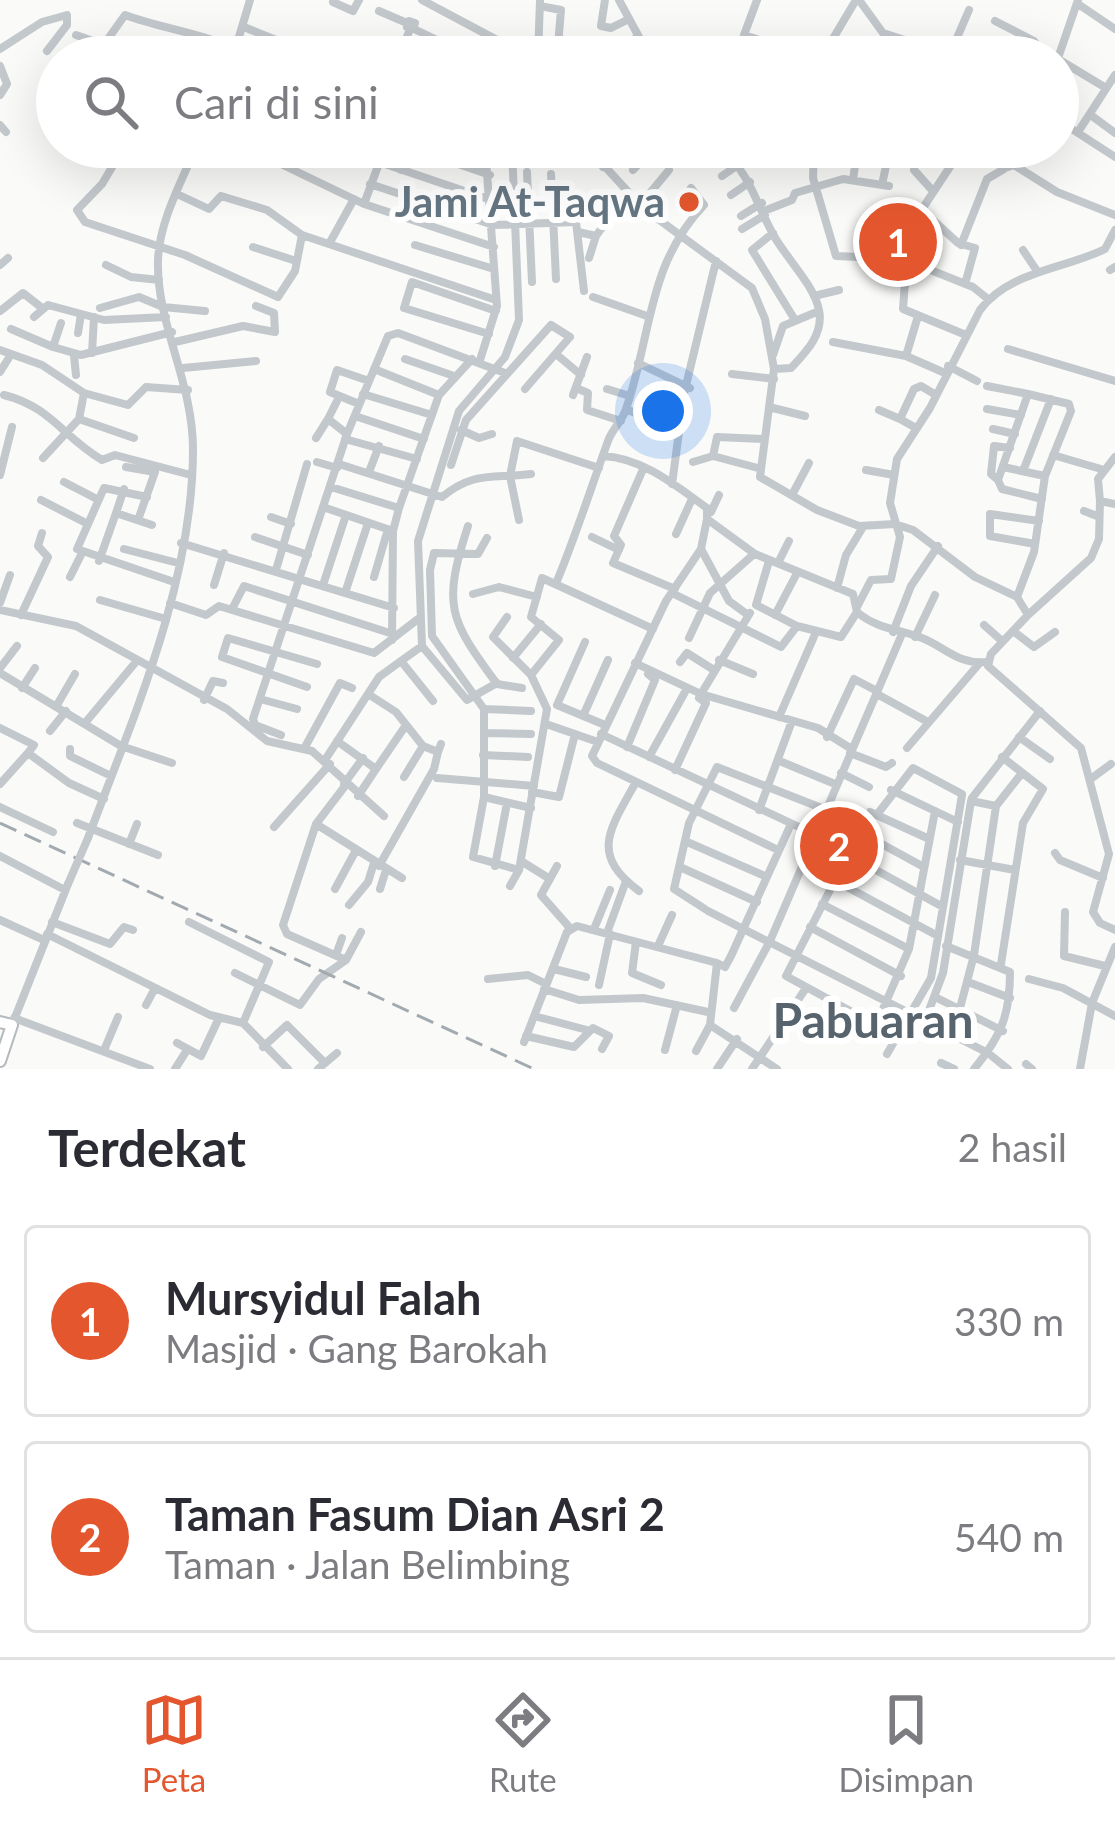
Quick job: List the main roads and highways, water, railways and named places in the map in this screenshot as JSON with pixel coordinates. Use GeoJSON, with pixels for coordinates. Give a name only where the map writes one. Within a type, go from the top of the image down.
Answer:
{"type":"FeatureCollection","features":[{"type":"Feature","properties":{"kind":"main road"},"geometry":{"type":"LineString","coordinates":[[0,1061],[9,1021]]}},
{"type":"Feature","properties":{"kind":"railway"},"geometry":{"type":"LineString","coordinates":[[0,823],[534,1069]]}},
{"type":"Feature","properties":{"kind":"place","name":"Jami At-Taqwa"},"geometry":{"type":"Point","coordinates":[689,202]}},
{"type":"Feature","properties":{"kind":"place","name":"Mursyidul Falah"},"geometry":{"type":"Point","coordinates":[898,242]}},
{"type":"Feature","properties":{"kind":"place","name":"Taman Fasum Dian Asri 2"},"geometry":{"type":"Point","coordinates":[839,846]}},
{"type":"Feature","properties":{"kind":"district","name":"Pabuaran"},"geometry":{"type":"Point","coordinates":[873,1021]}}]}
